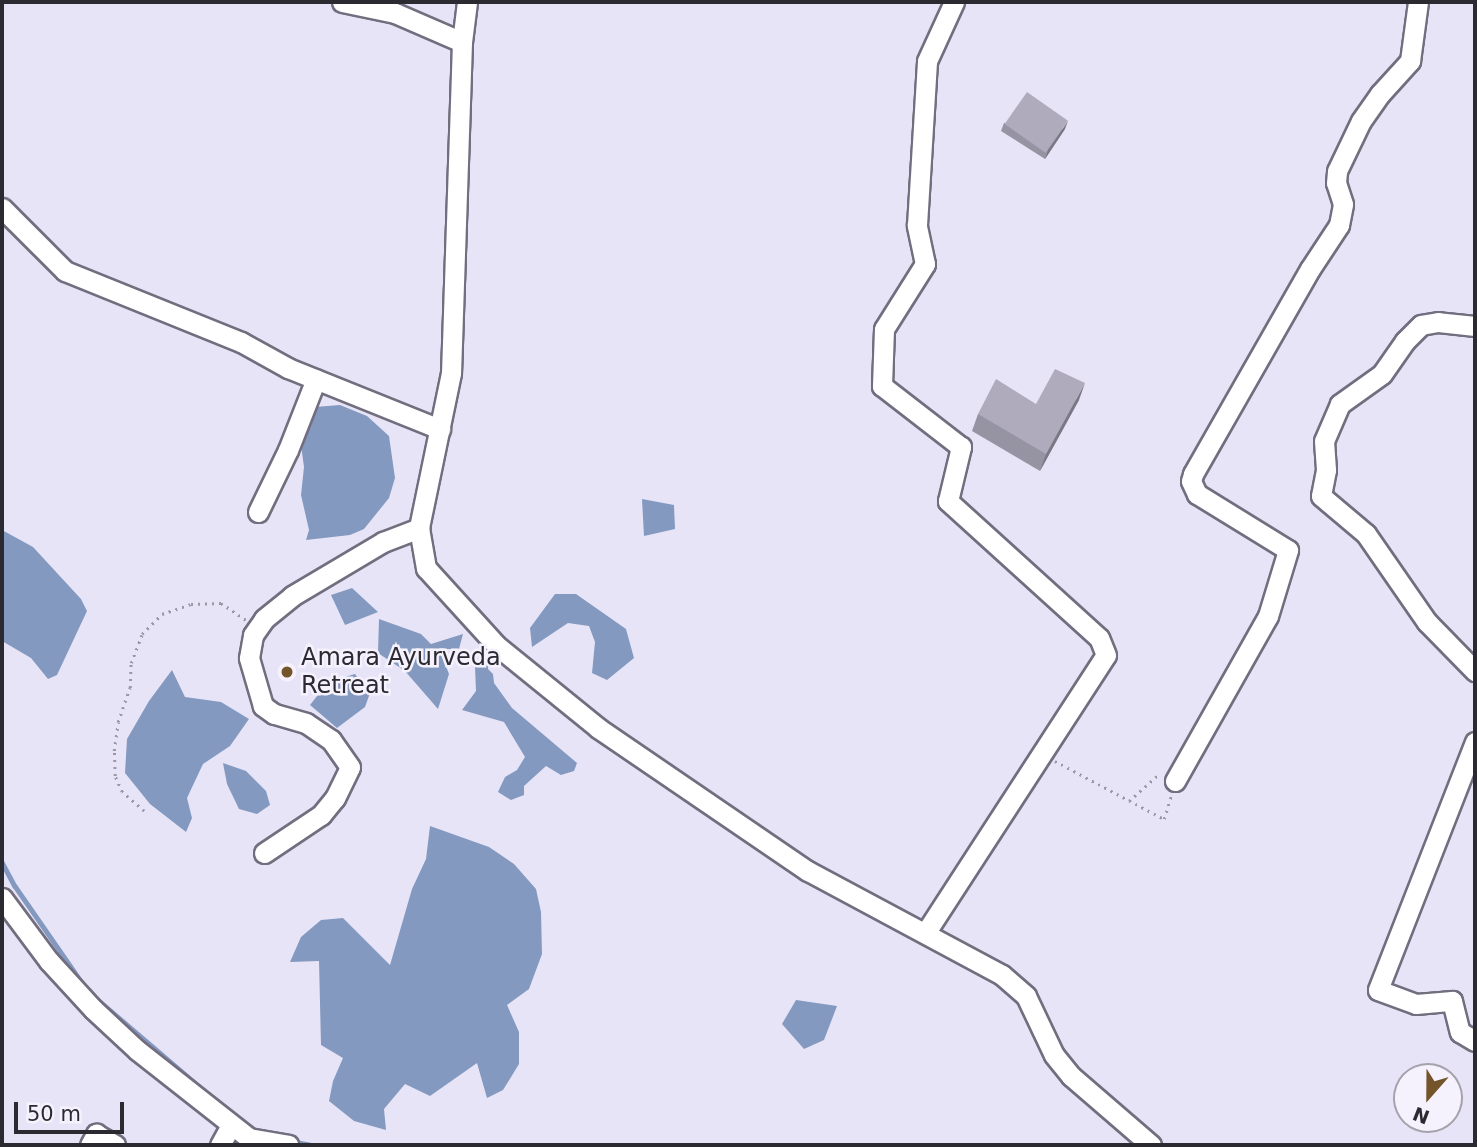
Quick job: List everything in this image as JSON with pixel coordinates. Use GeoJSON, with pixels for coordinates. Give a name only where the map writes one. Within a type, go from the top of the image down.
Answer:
{"type":"FeatureCollection","features":[{"type":"Feature","properties":{"kind":"street"},"geometry":{"type":"LineString","coordinates":[[342,2],[395,13],[462,42]]}},
{"type":"Feature","properties":{"kind":"street"},"geometry":{"type":"LineString","coordinates":[[467,2],[462,42],[451,373],[419,528],[426,568],[496,645],[597,728],[807,871],[926,932],[1002,975],[1026,996],[1055,1055],[1072,1076],[1151,1145]]}},
{"type":"Feature","properties":{"kind":"street"},"geometry":{"type":"LineString","coordinates":[[926,932],[1104,663],[1104,646],[947,501],[961,447],[881,386],[884,329],[925,264],[917,225],[927,61],[954,2]]}},
{"type":"Feature","properties":{"kind":"street"},"geometry":{"type":"LineString","coordinates":[[1175,780],[1268,616],[1288,551],[1198,494],[1191,481],[1193,474],[1310,269],[1339,225],[1343,204],[1336,183],[1337,171],[1361,121],[1380,94],[1410,61],[1418,2]]}},
{"type":"Feature","properties":{"kind":"street"},"geometry":{"type":"LineString","coordinates":[[2,208],[65,271],[241,342],[288,368],[440,429]]}},
{"type":"Feature","properties":{"kind":"street"},"geometry":{"type":"LineString","coordinates":[[1475,326],[1438,322],[1421,326],[1405,341],[1382,374],[1340,404],[1324,442],[1326,470],[1321,496],[1366,534],[1427,622],[1475,671]]}},
{"type":"Feature","properties":{"kind":"street"},"geometry":{"type":"LineString","coordinates":[[258,512],[289,450],[316,379]]}},
{"type":"Feature","properties":{"kind":"street"},"geometry":{"type":"LineString","coordinates":[[264,853],[321,816],[335,798],[350,767],[331,740],[306,723],[274,714],[263,706],[249,658],[257,627],[292,596],[383,542],[419,528]]}},
{"type":"Feature","properties":{"kind":"street"},"geometry":{"type":"LineString","coordinates":[[1475,742],[1378,990],[1416,1004],[1452,1001],[1460,1032],[1475,1041]]}},
{"type":"Feature","properties":{"kind":"street"},"geometry":{"type":"LineString","coordinates":[[2,898],[50,961],[93,1009],[137,1049],[249,1138],[288,1145]]}},
{"type":"Feature","properties":{"kind":"street"},"geometry":{"type":"LineString","coordinates":[[220,1145],[231,1125]]}},
{"type":"Feature","properties":{"kind":"street"},"geometry":{"type":"LineString","coordinates":[[90,1145],[96,1134],[115,1145]]}},
{"type":"Feature","properties":{"kind":"path"},"geometry":{"type":"LineString","coordinates":[[144,811],[122,792],[114,776],[118,722],[130,688],[131,663],[142,634],[162,614],[191,604],[221,603],[257,627]]}},
{"type":"Feature","properties":{"kind":"path"},"geometry":{"type":"LineString","coordinates":[[1043,754],[1129,801],[1164,820],[1175,780],[1158,775],[1129,801]]}},
{"type":"Feature","properties":{"kind":"water"},"geometry":{"type":"Polygon","coordinates":[[[340,405],[367,416],[389,436],[395,478],[389,498],[364,529],[350,535],[306,540],[309,530],[301,495],[304,467],[300,438],[315,407],[340,405]]]}},
{"type":"Feature","properties":{"kind":"water"},"geometry":{"type":"Polygon","coordinates":[[[642,499],[674,505],[675,529],[644,536],[642,499]]]}},
{"type":"Feature","properties":{"kind":"water"},"geometry":{"type":"Polygon","coordinates":[[[2,530],[33,547],[81,599],[87,611],[57,675],[48,679],[31,658],[2,641],[2,530]]]}},
{"type":"Feature","properties":{"kind":"water"},"geometry":{"type":"Polygon","coordinates":[[[352,588],[378,612],[345,625],[331,595],[352,588]]]}},
{"type":"Feature","properties":{"kind":"water"},"geometry":{"type":"Polygon","coordinates":[[[555,594],[576,594],[626,629],[634,658],[607,680],[592,673],[595,642],[589,626],[568,623],[532,647],[530,628],[555,594]]]}},
{"type":"Feature","properties":{"kind":"water"},"geometry":{"type":"Polygon","coordinates":[[[379,619],[421,634],[431,644],[463,634],[459,649],[439,649],[449,674],[438,709],[405,671],[378,653],[379,619]]]}},
{"type":"Feature","properties":{"kind":"water"},"geometry":{"type":"Polygon","coordinates":[[[489,655],[488,669],[493,674],[494,683],[512,708],[577,763],[574,771],[561,775],[546,766],[524,786],[524,795],[511,800],[498,792],[505,777],[517,770],[525,757],[504,722],[462,710],[476,691],[475,667],[489,655]]]}},
{"type":"Feature","properties":{"kind":"water"},"geometry":{"type":"Polygon","coordinates":[[[172,670],[185,697],[221,702],[249,719],[230,746],[203,764],[187,798],[192,818],[186,832],[150,804],[125,773],[127,739],[149,701],[172,670]]]}},
{"type":"Feature","properties":{"kind":"water"},"geometry":{"type":"Polygon","coordinates":[[[355,674],[370,693],[365,707],[337,728],[310,705],[328,682],[355,674]]]}},
{"type":"Feature","properties":{"kind":"water"},"geometry":{"type":"Polygon","coordinates":[[[223,763],[246,771],[266,791],[270,805],[257,814],[239,809],[227,784],[223,763]]]}},
{"type":"Feature","properties":{"kind":"water"},"geometry":{"type":"Polygon","coordinates":[[[430,826],[489,847],[514,864],[536,889],[541,912],[542,954],[529,989],[507,1005],[519,1032],[519,1064],[503,1090],[487,1098],[477,1063],[430,1096],[405,1084],[384,1109],[386,1130],[354,1121],[329,1101],[333,1081],[343,1058],[321,1045],[319,961],[290,962],[301,937],[321,920],[343,918],[390,965],[412,889],[426,859],[430,826]]]}},
{"type":"Feature","properties":{"kind":"water"},"geometry":{"type":"Polygon","coordinates":[[[796,1000],[837,1006],[824,1040],[804,1049],[782,1024],[796,1000]]]}},
{"type":"Feature","properties":{"kind":"building"},"geometry":{"type":"Polygon","coordinates":[[[1027,92],[1068,121],[1046,153],[1005,124],[1027,92]]]}},
{"type":"Feature","properties":{"kind":"building"},"geometry":{"type":"Polygon","coordinates":[[[1055,369],[1085,383],[1046,454],[978,414],[996,379],[1036,404],[1055,369]]]}},
{"type":"Feature","properties":{"kind":"waterway"},"geometry":{"type":"LineString","coordinates":[[2,862],[15,886],[85,987]]}},
{"type":"Feature","properties":{"kind":"waterway"},"geometry":{"type":"LineString","coordinates":[[91,994],[207,1093]]}},
{"type":"Feature","properties":{"kind":"waterway"},"geometry":{"type":"LineString","coordinates":[[291,1141],[311,1145]]}},
{"type":"Feature","properties":{"kind":"place","name":"Amara Ayurveda Retreat"},"geometry":{"type":"Point","coordinates":[287,672]}}]}
